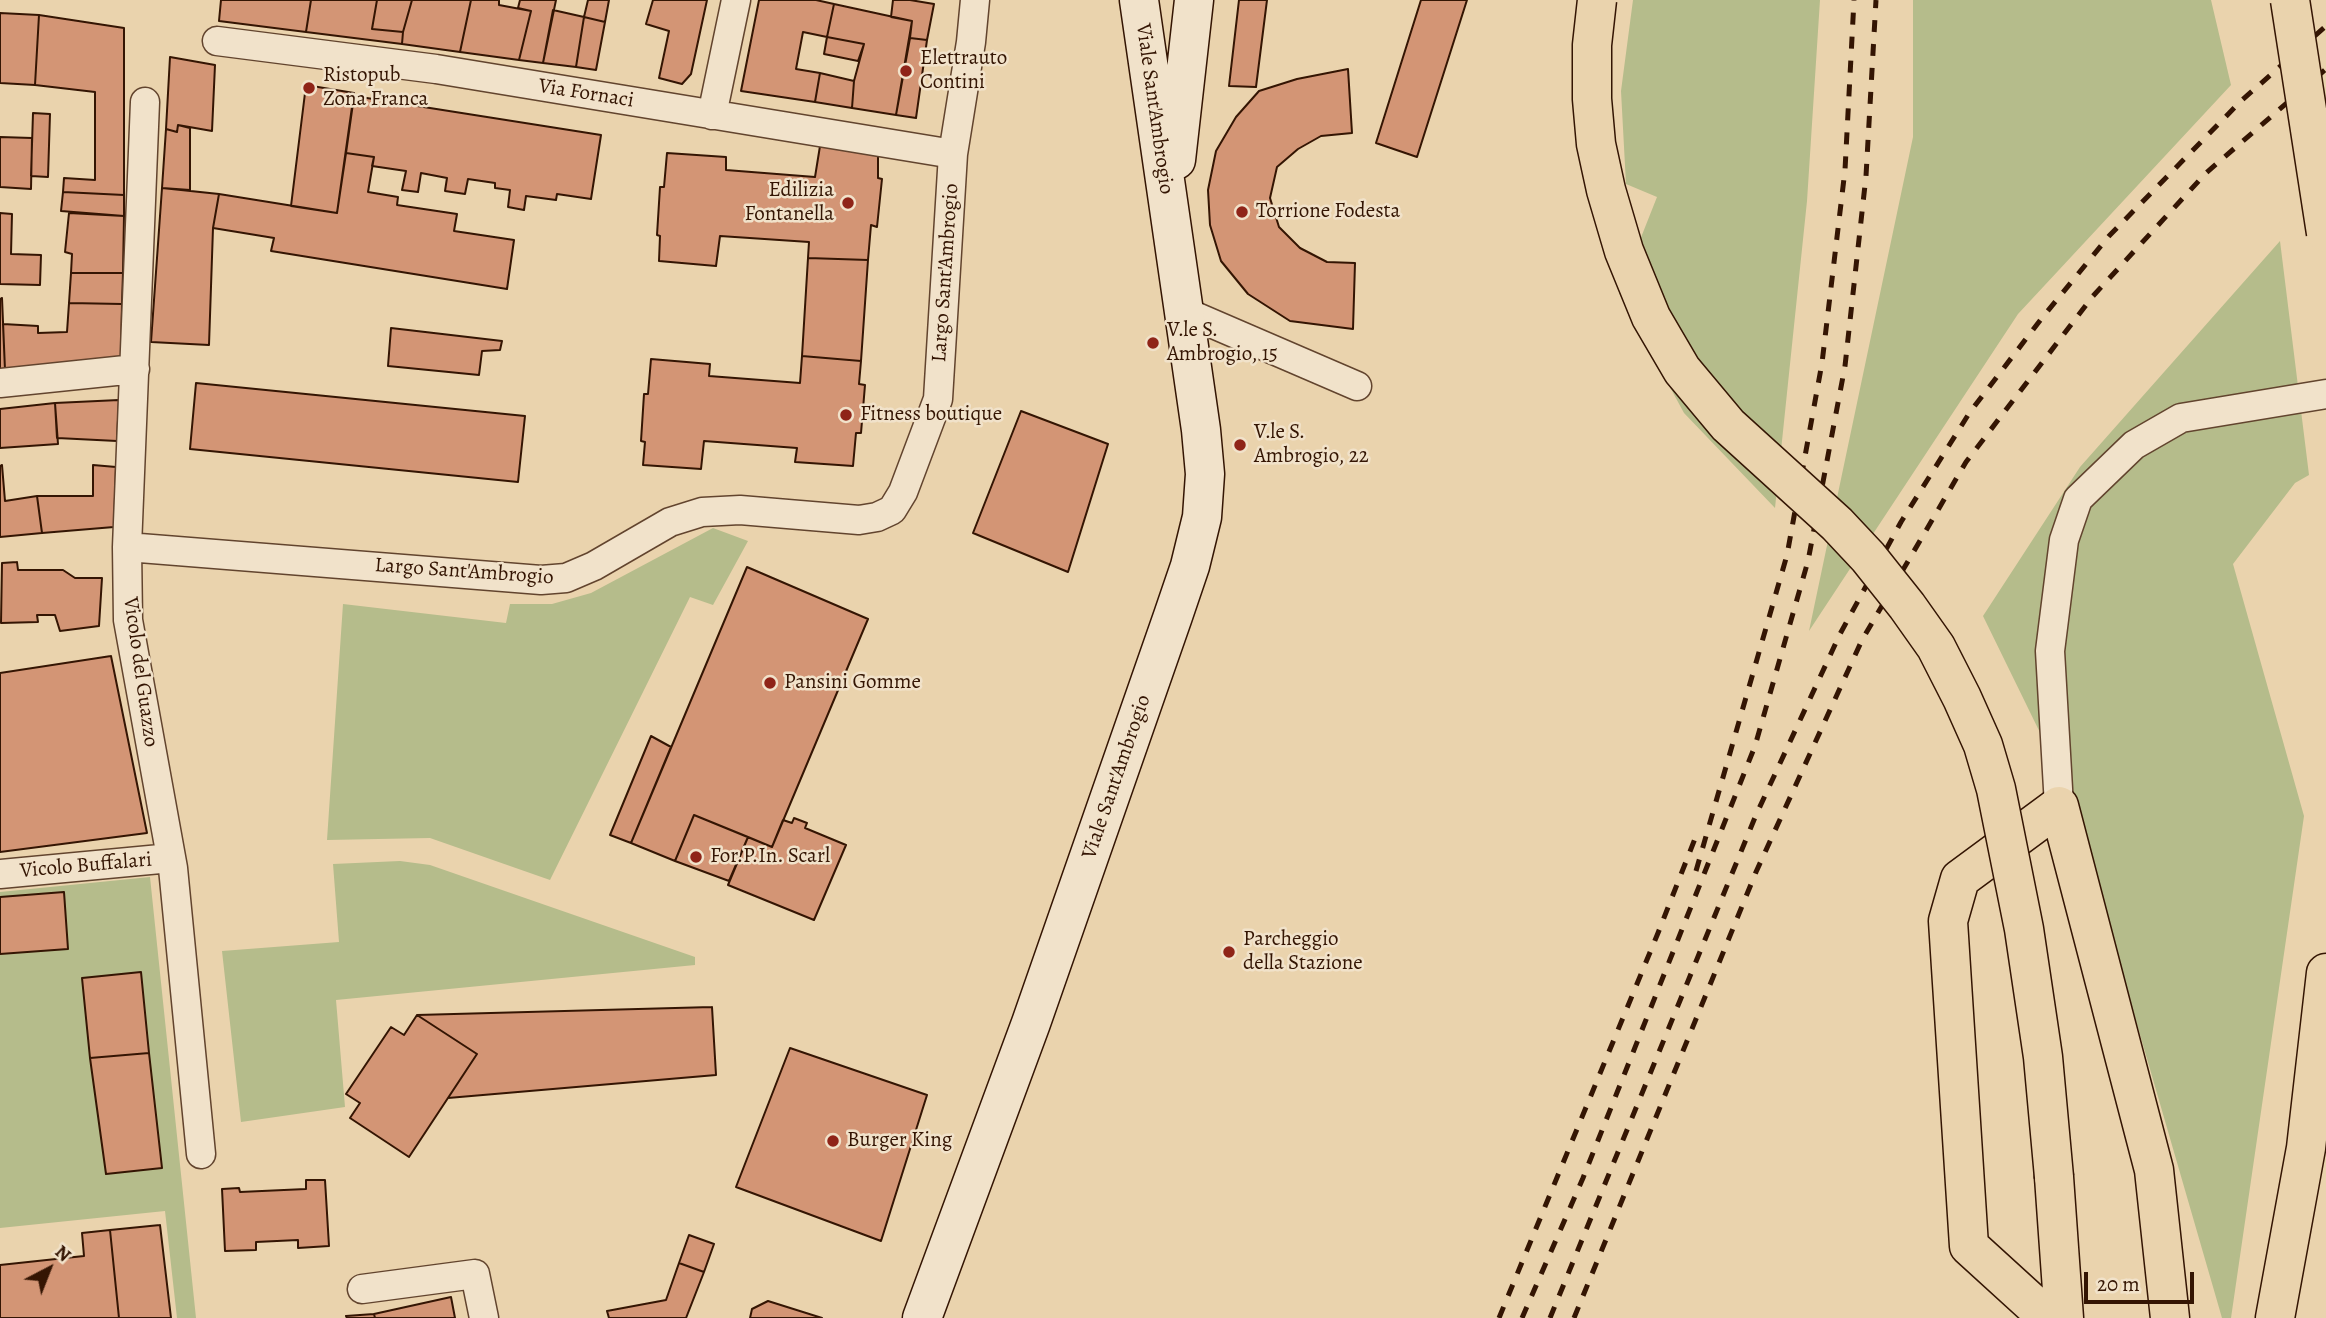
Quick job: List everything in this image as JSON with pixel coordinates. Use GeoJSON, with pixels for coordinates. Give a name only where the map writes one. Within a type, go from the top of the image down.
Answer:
{"type":"FeatureCollection","features":[{"type":"Feature","properties":{"kind":"main road","name":"Viale Sant'Ambrogio"},"geometry":{"type":"LineString","coordinates":[[922,1318],[1031,1023],[1190,566],[1202,517],[1205,474],[1202,430],[1139,0]]}},
{"type":"Feature","properties":{"kind":"main road","name":"Viale Sant'Ambrogio"},"geometry":{"type":"LineString","coordinates":[[1169,217],[1194,0]]}},
{"type":"Feature","properties":{"kind":"main road"},"geometry":{"type":"LineString","coordinates":[[1597,0],[1592,45],[1592,99],[1596,144],[1624,251],[1651,317],[1682,370],[1728,425],[1837,524],[1908,606],[1936,647],[1983,745],[2006,831],[2043,1057],[2064,1318]]}},
{"type":"Feature","properties":{"kind":"main road"},"geometry":{"type":"LineString","coordinates":[[2290,0],[2326,233]]}},
{"type":"Feature","properties":{"kind":"main road"},"geometry":{"type":"LineString","coordinates":[[2048,1318],[1969,1246],[1948,922],[1960,879],[2059,806],[2154,1170],[2170,1318]]}},
{"type":"Feature","properties":{"kind":"main road"},"geometry":{"type":"LineString","coordinates":[[2275,1318],[2306,1148],[2326,973]]}},
{"type":"Feature","properties":{"kind":"street"},"geometry":{"type":"LineString","coordinates":[[712,115],[736,0]]}},
{"type":"Feature","properties":{"kind":"street","name":"Largo Sant'Ambrogio"},"geometry":{"type":"LineString","coordinates":[[127,547],[541,580],[566,578],[594,566],[670,522],[702,512],[740,510],[859,520],[877,517],[892,510],[903,492],[938,399],[953,154],[975,0]]}},
{"type":"Feature","properties":{"kind":"street","name":"Via Fornaci"},"geometry":{"type":"LineString","coordinates":[[218,41],[436,69],[953,154]]}},
{"type":"Feature","properties":{"kind":"street","name":"Vicolo del Guazzo"},"geometry":{"type":"LineString","coordinates":[[145,102],[127,547],[128,621],[171,858],[201,1154]]}},
{"type":"Feature","properties":{"kind":"street"},"geometry":{"type":"LineString","coordinates":[[1184,311],[1357,386]]}},
{"type":"Feature","properties":{"kind":"street"},"geometry":{"type":"LineString","coordinates":[[0,383],[135,369]]}},
{"type":"Feature","properties":{"kind":"street"},"geometry":{"type":"LineString","coordinates":[[2059,806],[2050,652],[2064,540],[2078,499],[2134,445],[2180,418],[2326,394]]}},
{"type":"Feature","properties":{"kind":"street","name":"Vicolo Buffalari"},"geometry":{"type":"LineString","coordinates":[[0,874],[171,858]]}},
{"type":"Feature","properties":{"kind":"street"},"geometry":{"type":"LineString","coordinates":[[362,1289],[475,1274],[484,1318]]}},
{"type":"Feature","properties":{"kind":"green space"},"geometry":{"type":"Polygon","coordinates":[[[1633,0],[1820,0],[1807,201],[1775,508],[1684,413],[1619,293],[1657,197],[1626,184],[1621,91],[1633,0]]]}},
{"type":"Feature","properties":{"kind":"green space"},"geometry":{"type":"Polygon","coordinates":[[[1913,0],[2211,0],[2231,85],[2018,314],[1809,631],[1913,137],[1913,0]]]}},
{"type":"Feature","properties":{"kind":"green space"},"geometry":{"type":"Polygon","coordinates":[[[2280,241],[2309,475],[2295,483],[2233,564],[2304,816],[2231,1318],[2222,1318],[2071,796],[1983,616],[2080,467],[2280,241]]]}},
{"type":"Feature","properties":{"kind":"green space"},"geometry":{"type":"Polygon","coordinates":[[[713,528],[748,541],[713,605],[690,597],[550,880],[430,838],[327,840],[343,604],[506,623],[510,604],[552,604],[591,593],[713,528]]]}},
{"type":"Feature","properties":{"kind":"green space"},"geometry":{"type":"Polygon","coordinates":[[[400,861],[430,865],[695,957],[695,965],[336,1000],[345,1107],[241,1122],[222,951],[339,942],[333,864],[400,861]]]}},
{"type":"Feature","properties":{"kind":"green space"},"geometry":{"type":"Polygon","coordinates":[[[150,877],[196,1318],[177,1318],[165,1211],[0,1228],[0,892],[150,877]]]}},
{"type":"Feature","properties":{"kind":"building"},"geometry":{"type":"Polygon","coordinates":[[[221,0],[311,0],[306,32],[219,21],[221,0]]]}},
{"type":"Feature","properties":{"kind":"building"},"geometry":{"type":"Polygon","coordinates":[[[311,0],[377,0],[372,29],[403,32],[402,44],[306,32],[311,0]]]}},
{"type":"Feature","properties":{"kind":"building"},"geometry":{"type":"Polygon","coordinates":[[[377,0],[412,0],[403,32],[372,29],[377,0]]]}},
{"type":"Feature","properties":{"kind":"building"},"geometry":{"type":"Polygon","coordinates":[[[412,0],[471,0],[460,52],[402,44],[412,0]]]}},
{"type":"Feature","properties":{"kind":"building"},"geometry":{"type":"Polygon","coordinates":[[[471,0],[499,0],[499,5],[531,11],[519,60],[460,52],[471,0]]]}},
{"type":"Feature","properties":{"kind":"building"},"geometry":{"type":"Polygon","coordinates":[[[520,0],[556,0],[543,63],[519,60],[531,11],[518,8],[520,0]]]}},
{"type":"Feature","properties":{"kind":"building"},"geometry":{"type":"Polygon","coordinates":[[[588,0],[609,0],[605,22],[584,17],[588,0]]]}},
{"type":"Feature","properties":{"kind":"building"},"geometry":{"type":"Polygon","coordinates":[[[653,0],[707,0],[691,74],[682,84],[659,78],[669,31],[646,24],[653,0]]]}},
{"type":"Feature","properties":{"kind":"building"},"geometry":{"type":"Polygon","coordinates":[[[759,0],[816,0],[834,4],[827,37],[803,32],[796,69],[820,73],[815,102],[741,91],[759,0]]]}},
{"type":"Feature","properties":{"kind":"building"},"geometry":{"type":"Polygon","coordinates":[[[893,0],[934,4],[927,40],[910,38],[912,21],[891,17],[893,0]]]}},
{"type":"Feature","properties":{"kind":"building"},"geometry":{"type":"Polygon","coordinates":[[[1239,0],[1267,0],[1256,87],[1229,86],[1239,0]]]}},
{"type":"Feature","properties":{"kind":"building"},"geometry":{"type":"Polygon","coordinates":[[[1421,0],[1467,0],[1417,157],[1376,143],[1421,0]]]}},
{"type":"Feature","properties":{"kind":"building"},"geometry":{"type":"Polygon","coordinates":[[[834,4],[912,21],[896,115],[852,108],[854,81],[864,44],[827,37],[834,4]]]}},
{"type":"Feature","properties":{"kind":"building"},"geometry":{"type":"Polygon","coordinates":[[[553,10],[584,17],[576,67],[543,63],[553,10]]]}},
{"type":"Feature","properties":{"kind":"building"},"geometry":{"type":"Polygon","coordinates":[[[0,13],[39,15],[35,85],[0,83],[0,13]]]}},
{"type":"Feature","properties":{"kind":"building"},"geometry":{"type":"Polygon","coordinates":[[[39,15],[124,28],[124,195],[63,192],[64,178],[95,180],[95,92],[35,85],[39,15]]]}},
{"type":"Feature","properties":{"kind":"building"},"geometry":{"type":"Polygon","coordinates":[[[584,17],[605,22],[596,70],[576,67],[584,17]]]}},
{"type":"Feature","properties":{"kind":"building"},"geometry":{"type":"Polygon","coordinates":[[[827,37],[864,44],[858,61],[824,54],[827,37]]]}},
{"type":"Feature","properties":{"kind":"building"},"geometry":{"type":"Polygon","coordinates":[[[910,38],[927,40],[916,118],[896,115],[910,38]]]}},
{"type":"Feature","properties":{"kind":"building"},"geometry":{"type":"Polygon","coordinates":[[[170,57],[215,65],[212,131],[178,125],[177,132],[166,129],[170,57]]]}},
{"type":"Feature","properties":{"kind":"building","name":"Torrione Fodesta"},"geometry":{"type":"Polygon","coordinates":[[[1348,69],[1352,133],[1321,136],[1298,149],[1277,167],[1270,198],[1279,227],[1300,248],[1327,262],[1355,263],[1353,329],[1290,321],[1248,294],[1221,261],[1210,225],[1208,190],[1216,151],[1236,117],[1259,91],[1297,79],[1348,69]]]}},
{"type":"Feature","properties":{"kind":"building"},"geometry":{"type":"Polygon","coordinates":[[[820,73],[854,81],[852,108],[815,102],[820,73]]]}},
{"type":"Feature","properties":{"kind":"building"},"geometry":{"type":"Polygon","coordinates":[[[306,85],[354,93],[337,213],[291,206],[306,85]]]}},
{"type":"Feature","properties":{"kind":"building"},"geometry":{"type":"Polygon","coordinates":[[[354,96],[601,135],[591,199],[557,194],[556,200],[526,196],[524,210],[508,207],[510,190],[495,188],[495,183],[468,179],[465,194],[445,191],[447,178],[421,173],[418,192],[402,190],[406,171],[372,166],[374,157],[346,153],[354,96]]]}},
{"type":"Feature","properties":{"kind":"building"},"geometry":{"type":"Polygon","coordinates":[[[33,113],[50,114],[48,177],[31,176],[33,113]]]}},
{"type":"Feature","properties":{"kind":"building"},"geometry":{"type":"Polygon","coordinates":[[[178,125],[190,128],[190,190],[162,188],[166,129],[177,132],[178,125]]]}},
{"type":"Feature","properties":{"kind":"building"},"geometry":{"type":"Polygon","coordinates":[[[0,137],[32,138],[31,189],[0,187],[0,137]]]}},
{"type":"Feature","properties":{"kind":"building"},"geometry":{"type":"Polygon","coordinates":[[[820,146],[878,154],[878,178],[882,179],[877,227],[871,225],[868,260],[808,258],[809,242],[720,236],[716,266],[659,261],[660,236],[657,235],[660,187],[664,187],[667,153],[726,157],[726,170],[815,177],[820,146]]]}},
{"type":"Feature","properties":{"kind":"building"},"geometry":{"type":"Polygon","coordinates":[[[346,153],[374,157],[368,192],[398,197],[397,205],[457,214],[454,231],[514,240],[507,289],[271,251],[274,238],[213,228],[219,194],[337,213],[346,153]]]}},
{"type":"Feature","properties":{"kind":"building"},"geometry":{"type":"Polygon","coordinates":[[[162,188],[219,194],[213,228],[209,345],[151,342],[162,188]]]}},
{"type":"Feature","properties":{"kind":"building"},"geometry":{"type":"Polygon","coordinates":[[[63,192],[124,195],[124,216],[61,211],[63,192]]]}},
{"type":"Feature","properties":{"kind":"building"},"geometry":{"type":"Polygon","coordinates":[[[0,213],[12,214],[11,254],[41,255],[40,285],[0,284],[0,213]]]}},
{"type":"Feature","properties":{"kind":"building"},"geometry":{"type":"Polygon","coordinates":[[[69,213],[124,216],[123,273],[71,273],[72,254],[65,252],[69,213]]]}},
{"type":"Feature","properties":{"kind":"building"},"geometry":{"type":"Polygon","coordinates":[[[808,258],[868,260],[861,361],[802,356],[808,258]]]}},
{"type":"Feature","properties":{"kind":"building"},"geometry":{"type":"Polygon","coordinates":[[[71,273],[123,273],[122,304],[69,303],[71,273]]]}},
{"type":"Feature","properties":{"kind":"building"},"geometry":{"type":"Polygon","coordinates":[[[2,298],[5,370],[0,371],[0,299],[2,298]]]}},
{"type":"Feature","properties":{"kind":"building"},"geometry":{"type":"Polygon","coordinates":[[[69,303],[122,304],[121,360],[5,370],[3,324],[38,326],[38,333],[67,332],[69,303]]]}},
{"type":"Feature","properties":{"kind":"building"},"geometry":{"type":"Polygon","coordinates":[[[391,328],[502,341],[500,350],[482,351],[479,375],[388,366],[391,328]]]}},
{"type":"Feature","properties":{"kind":"building"},"geometry":{"type":"Polygon","coordinates":[[[802,356],[861,361],[859,384],[865,385],[861,433],[856,433],[853,466],[795,462],[797,448],[704,441],[701,469],[643,465],[645,442],[641,441],[644,394],[648,394],[651,359],[710,364],[709,376],[800,383],[802,356]]]}},
{"type":"Feature","properties":{"kind":"building"},"geometry":{"type":"Polygon","coordinates":[[[196,383],[525,416],[518,482],[190,449],[196,383]]]}},
{"type":"Feature","properties":{"kind":"building"},"geometry":{"type":"Polygon","coordinates":[[[119,400],[117,441],[57,438],[55,403],[119,400]]]}},
{"type":"Feature","properties":{"kind":"building"},"geometry":{"type":"Polygon","coordinates":[[[55,403],[58,444],[0,448],[0,409],[55,403]]]}},
{"type":"Feature","properties":{"kind":"building"},"geometry":{"type":"Polygon","coordinates":[[[1021,411],[1108,444],[1068,572],[973,533],[1021,411]]]}},
{"type":"Feature","properties":{"kind":"building"},"geometry":{"type":"Polygon","coordinates":[[[2,465],[5,501],[37,496],[42,533],[0,537],[2,465]]]}},
{"type":"Feature","properties":{"kind":"building"},"geometry":{"type":"Polygon","coordinates":[[[93,465],[116,467],[114,527],[42,533],[37,496],[93,496],[93,465]]]}},
{"type":"Feature","properties":{"kind":"building"},"geometry":{"type":"Polygon","coordinates":[[[17,562],[18,570],[63,570],[75,578],[102,578],[99,626],[60,631],[55,615],[37,615],[38,622],[1,623],[2,563],[17,562]]]}},
{"type":"Feature","properties":{"kind":"building","name":"Pansini Gomme"},"geometry":{"type":"Polygon","coordinates":[[[747,567],[868,619],[772,847],[694,815],[675,861],[631,843],[747,567]]]}},
{"type":"Feature","properties":{"kind":"building"},"geometry":{"type":"Polygon","coordinates":[[[111,656],[147,833],[0,852],[0,673],[111,656]]]}},
{"type":"Feature","properties":{"kind":"building"},"geometry":{"type":"Polygon","coordinates":[[[651,736],[671,747],[631,843],[610,835],[651,736]]]}},
{"type":"Feature","properties":{"kind":"building"},"geometry":{"type":"Polygon","coordinates":[[[694,815],[748,837],[729,881],[675,861],[694,815]]]}},
{"type":"Feature","properties":{"kind":"building"},"geometry":{"type":"Polygon","coordinates":[[[794,818],[807,823],[805,828],[846,845],[814,920],[728,885],[748,837],[772,847],[783,820],[792,823],[794,818]]]}},
{"type":"Feature","properties":{"kind":"building"},"geometry":{"type":"Polygon","coordinates":[[[64,892],[68,949],[0,954],[0,897],[64,892]]]}},
{"type":"Feature","properties":{"kind":"building"},"geometry":{"type":"Polygon","coordinates":[[[141,972],[149,1053],[90,1058],[82,978],[141,972]]]}},
{"type":"Feature","properties":{"kind":"building"},"geometry":{"type":"Polygon","coordinates":[[[712,1007],[716,1075],[448,1098],[477,1054],[417,1015],[712,1007]]]}},
{"type":"Feature","properties":{"kind":"building"},"geometry":{"type":"Polygon","coordinates":[[[417,1015],[477,1054],[409,1157],[350,1118],[360,1103],[346,1094],[391,1027],[404,1035],[417,1015]]]}},
{"type":"Feature","properties":{"kind":"building","name":"Burger King"},"geometry":{"type":"Polygon","coordinates":[[[790,1048],[927,1095],[881,1241],[736,1187],[790,1048]]]}},
{"type":"Feature","properties":{"kind":"building"},"geometry":{"type":"Polygon","coordinates":[[[149,1053],[162,1168],[106,1174],[90,1058],[149,1053]]]}},
{"type":"Feature","properties":{"kind":"building"},"geometry":{"type":"Polygon","coordinates":[[[306,1180],[325,1180],[329,1246],[298,1248],[298,1240],[256,1242],[256,1250],[225,1251],[222,1189],[239,1188],[240,1192],[306,1189],[306,1180]]]}},
{"type":"Feature","properties":{"kind":"building"},"geometry":{"type":"Polygon","coordinates":[[[160,1225],[171,1318],[119,1318],[110,1230],[160,1225]]]}},
{"type":"Feature","properties":{"kind":"building"},"geometry":{"type":"Polygon","coordinates":[[[110,1230],[119,1318],[0,1318],[0,1265],[84,1256],[82,1233],[110,1230]]]}},
{"type":"Feature","properties":{"kind":"building"},"geometry":{"type":"Polygon","coordinates":[[[689,1235],[714,1244],[704,1272],[679,1263],[689,1235]]]}},
{"type":"Feature","properties":{"kind":"building"},"geometry":{"type":"Polygon","coordinates":[[[679,1263],[704,1272],[686,1318],[609,1318],[607,1311],[666,1300],[679,1263]]]}},
{"type":"Feature","properties":{"kind":"building"},"geometry":{"type":"Polygon","coordinates":[[[451,1297],[455,1318],[375,1318],[374,1314],[451,1297]]]}},
{"type":"Feature","properties":{"kind":"building"},"geometry":{"type":"Polygon","coordinates":[[[768,1301],[822,1318],[750,1318],[752,1309],[768,1301]]]}},
{"type":"Feature","properties":{"kind":"building"},"geometry":{"type":"Polygon","coordinates":[[[374,1314],[375,1318],[346,1316],[374,1314]]]}},
{"type":"Feature","properties":{"kind":"railway"},"geometry":{"type":"LineString","coordinates":[[1696,871],[1787,555],[1822,363],[1845,170],[1854,0]]}},
{"type":"Feature","properties":{"kind":"railway"},"geometry":{"type":"LineString","coordinates":[[1522,1318],[1583,1178],[1755,746],[1808,561],[1845,366],[1866,176],[1876,0]]}},
{"type":"Feature","properties":{"kind":"railway"},"geometry":{"type":"LineString","coordinates":[[1550,1318],[1756,815],[1840,634],[1901,522],[1970,412],[2109,236],[2241,101],[2326,26]]}},
{"type":"Feature","properties":{"kind":"railway"},"geometry":{"type":"LineString","coordinates":[[1574,1318],[1756,872],[1862,640],[1966,462],[2093,296],[2206,173],[2326,69]]}},
{"type":"Feature","properties":{"kind":"railway"},"geometry":{"type":"LineString","coordinates":[[1499,1318],[1698,831]]}},
{"type":"Feature","properties":{"kind":"place","name":"Elettrauto Contini"},"geometry":{"type":"Point","coordinates":[906,71]}},
{"type":"Feature","properties":{"kind":"place","name":"Ristopub Zona Franca"},"geometry":{"type":"Point","coordinates":[309,88]}},
{"type":"Feature","properties":{"kind":"place","name":"Edilizia Fontanella"},"geometry":{"type":"Point","coordinates":[848,203]}},
{"type":"Feature","properties":{"kind":"place","name":"Torrione Fodesta"},"geometry":{"type":"Point","coordinates":[1242,212]}},
{"type":"Feature","properties":{"kind":"place","name":"V.le S. Ambrogio, 15"},"geometry":{"type":"Point","coordinates":[1153,343]}},
{"type":"Feature","properties":{"kind":"place","name":"Fitness boutique"},"geometry":{"type":"Point","coordinates":[846,415]}},
{"type":"Feature","properties":{"kind":"place","name":"V.le S. Ambrogio, 22"},"geometry":{"type":"Point","coordinates":[1240,445]}},
{"type":"Feature","properties":{"kind":"place","name":"Pansini Gomme"},"geometry":{"type":"Point","coordinates":[770,683]}},
{"type":"Feature","properties":{"kind":"place","name":"For.P.In. Scarl"},"geometry":{"type":"Point","coordinates":[696,857]}},
{"type":"Feature","properties":{"kind":"place","name":"Parcheggio della Stazione"},"geometry":{"type":"Point","coordinates":[1229,952]}},
{"type":"Feature","properties":{"kind":"place","name":"Burger King"},"geometry":{"type":"Point","coordinates":[833,1141]}}]}
